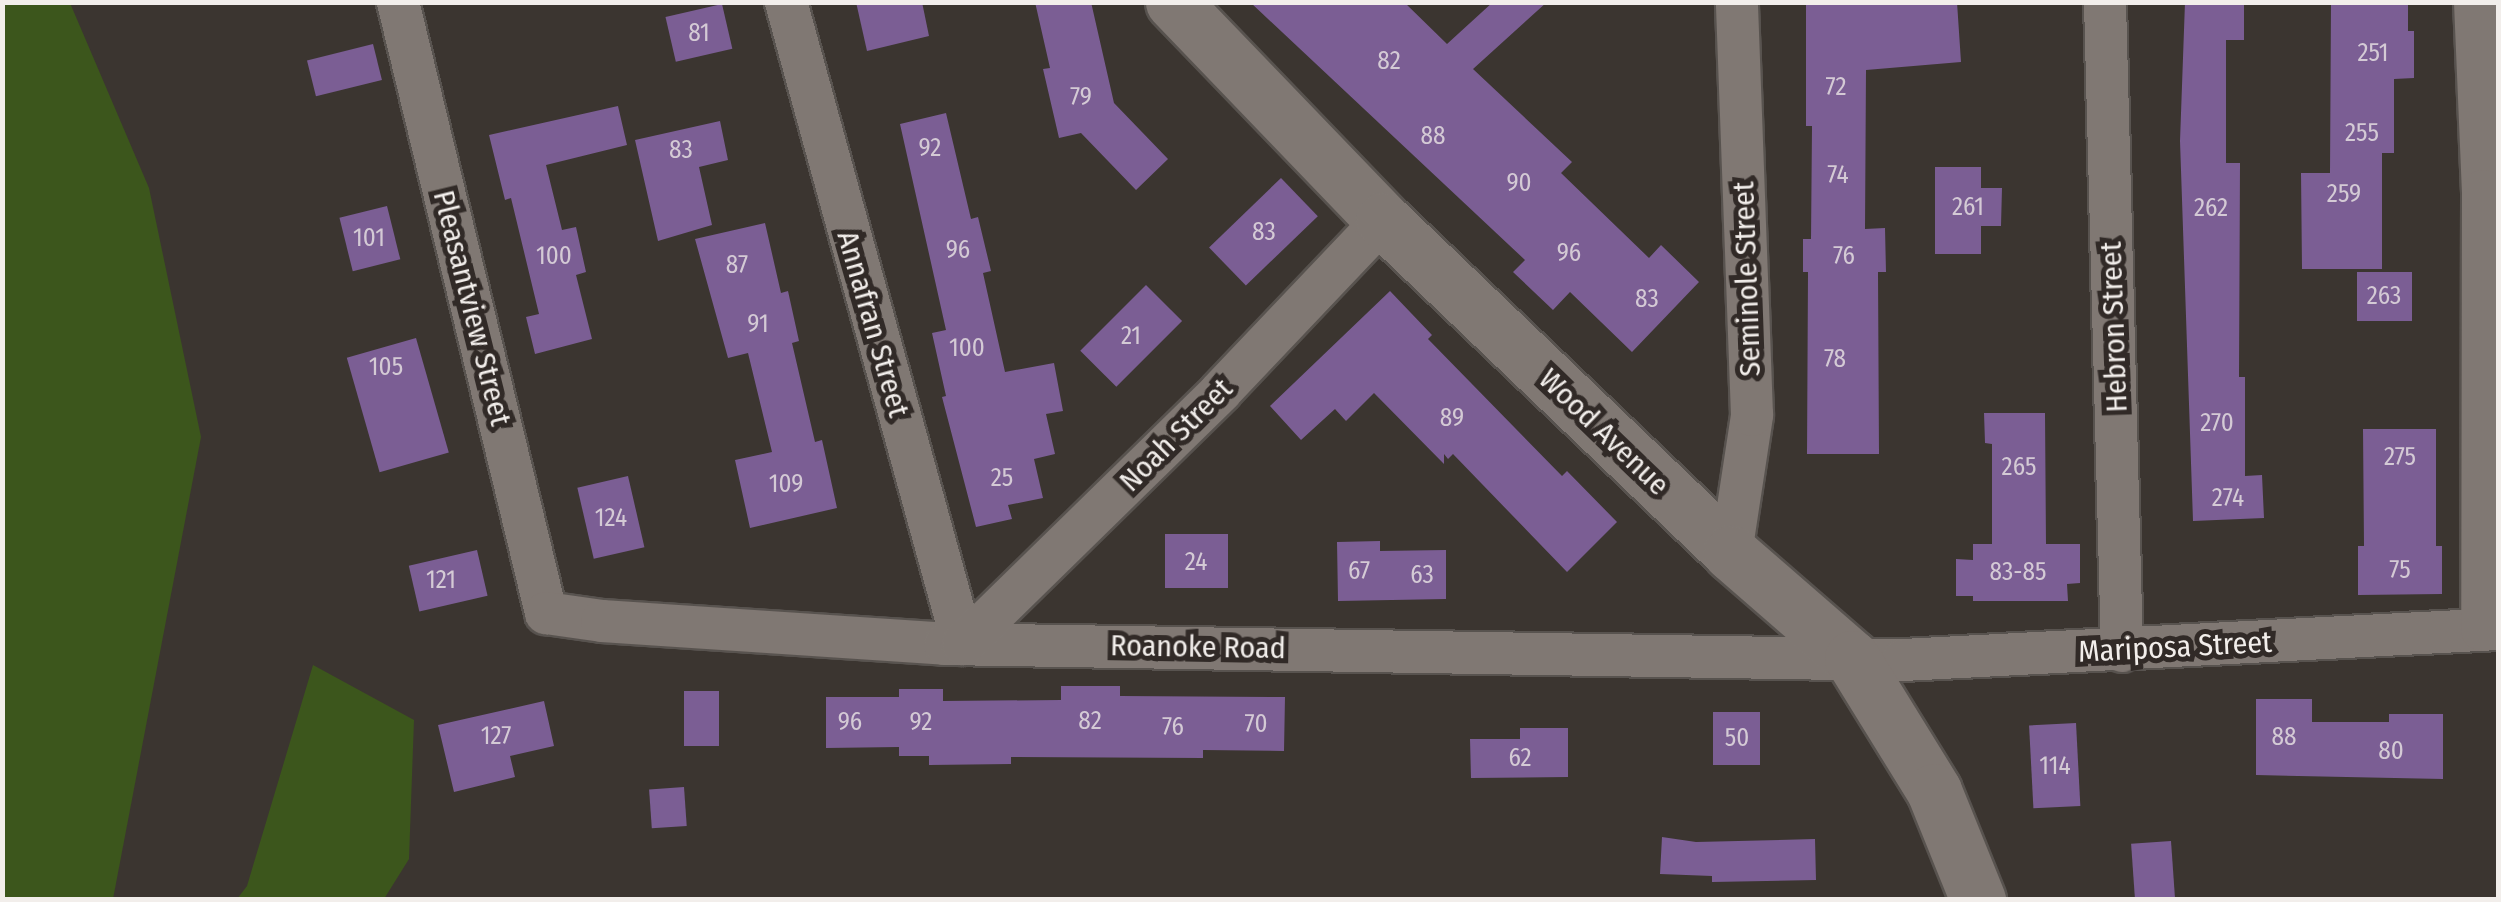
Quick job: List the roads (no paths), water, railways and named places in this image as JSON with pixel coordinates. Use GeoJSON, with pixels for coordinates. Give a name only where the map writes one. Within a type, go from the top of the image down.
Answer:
{"type":"FeatureCollection","features":[{"type":"Feature","properties":{"kind":"main road","name":"Wood Avenue"},"geometry":{"type":"LineString","coordinates":[[1174,2],[1383,220],[1731,553],[1852,658],[1934,791],[1978,900]]}},
{"type":"Feature","properties":{"kind":"street","name":"Pleasantview Street"},"geometry":{"type":"LineString","coordinates":[[398,2],[546,614]]}},
{"type":"Feature","properties":{"kind":"street","name":"Annafran Street"},"geometry":{"type":"LineString","coordinates":[[786,2],[963,644]]}},
{"type":"Feature","properties":{"kind":"street","name":"Seminole Street"},"geometry":{"type":"LineString","coordinates":[[1731,553],[1752,414],[1737,2]]}},
{"type":"Feature","properties":{"kind":"street","name":"Hebron Street"},"geometry":{"type":"LineString","coordinates":[[2105,2],[2122,650]]}},
{"type":"Feature","properties":{"kind":"street"},"geometry":{"type":"LineString","coordinates":[[2475,2],[2483,191],[2490,630]]}},
{"type":"Feature","properties":{"kind":"street","name":"Noah Street"},"geometry":{"type":"LineString","coordinates":[[963,644],[1220,392],[1383,220]]}},
{"type":"Feature","properties":{"kind":"street","name":"Roanoke Road"},"geometry":{"type":"LineString","coordinates":[[546,614],[963,644],[1852,658]]}},
{"type":"Feature","properties":{"kind":"street","name":"Mariposa Street"},"geometry":{"type":"LineString","coordinates":[[1852,658],[2122,650],[2490,630]]}}]}
